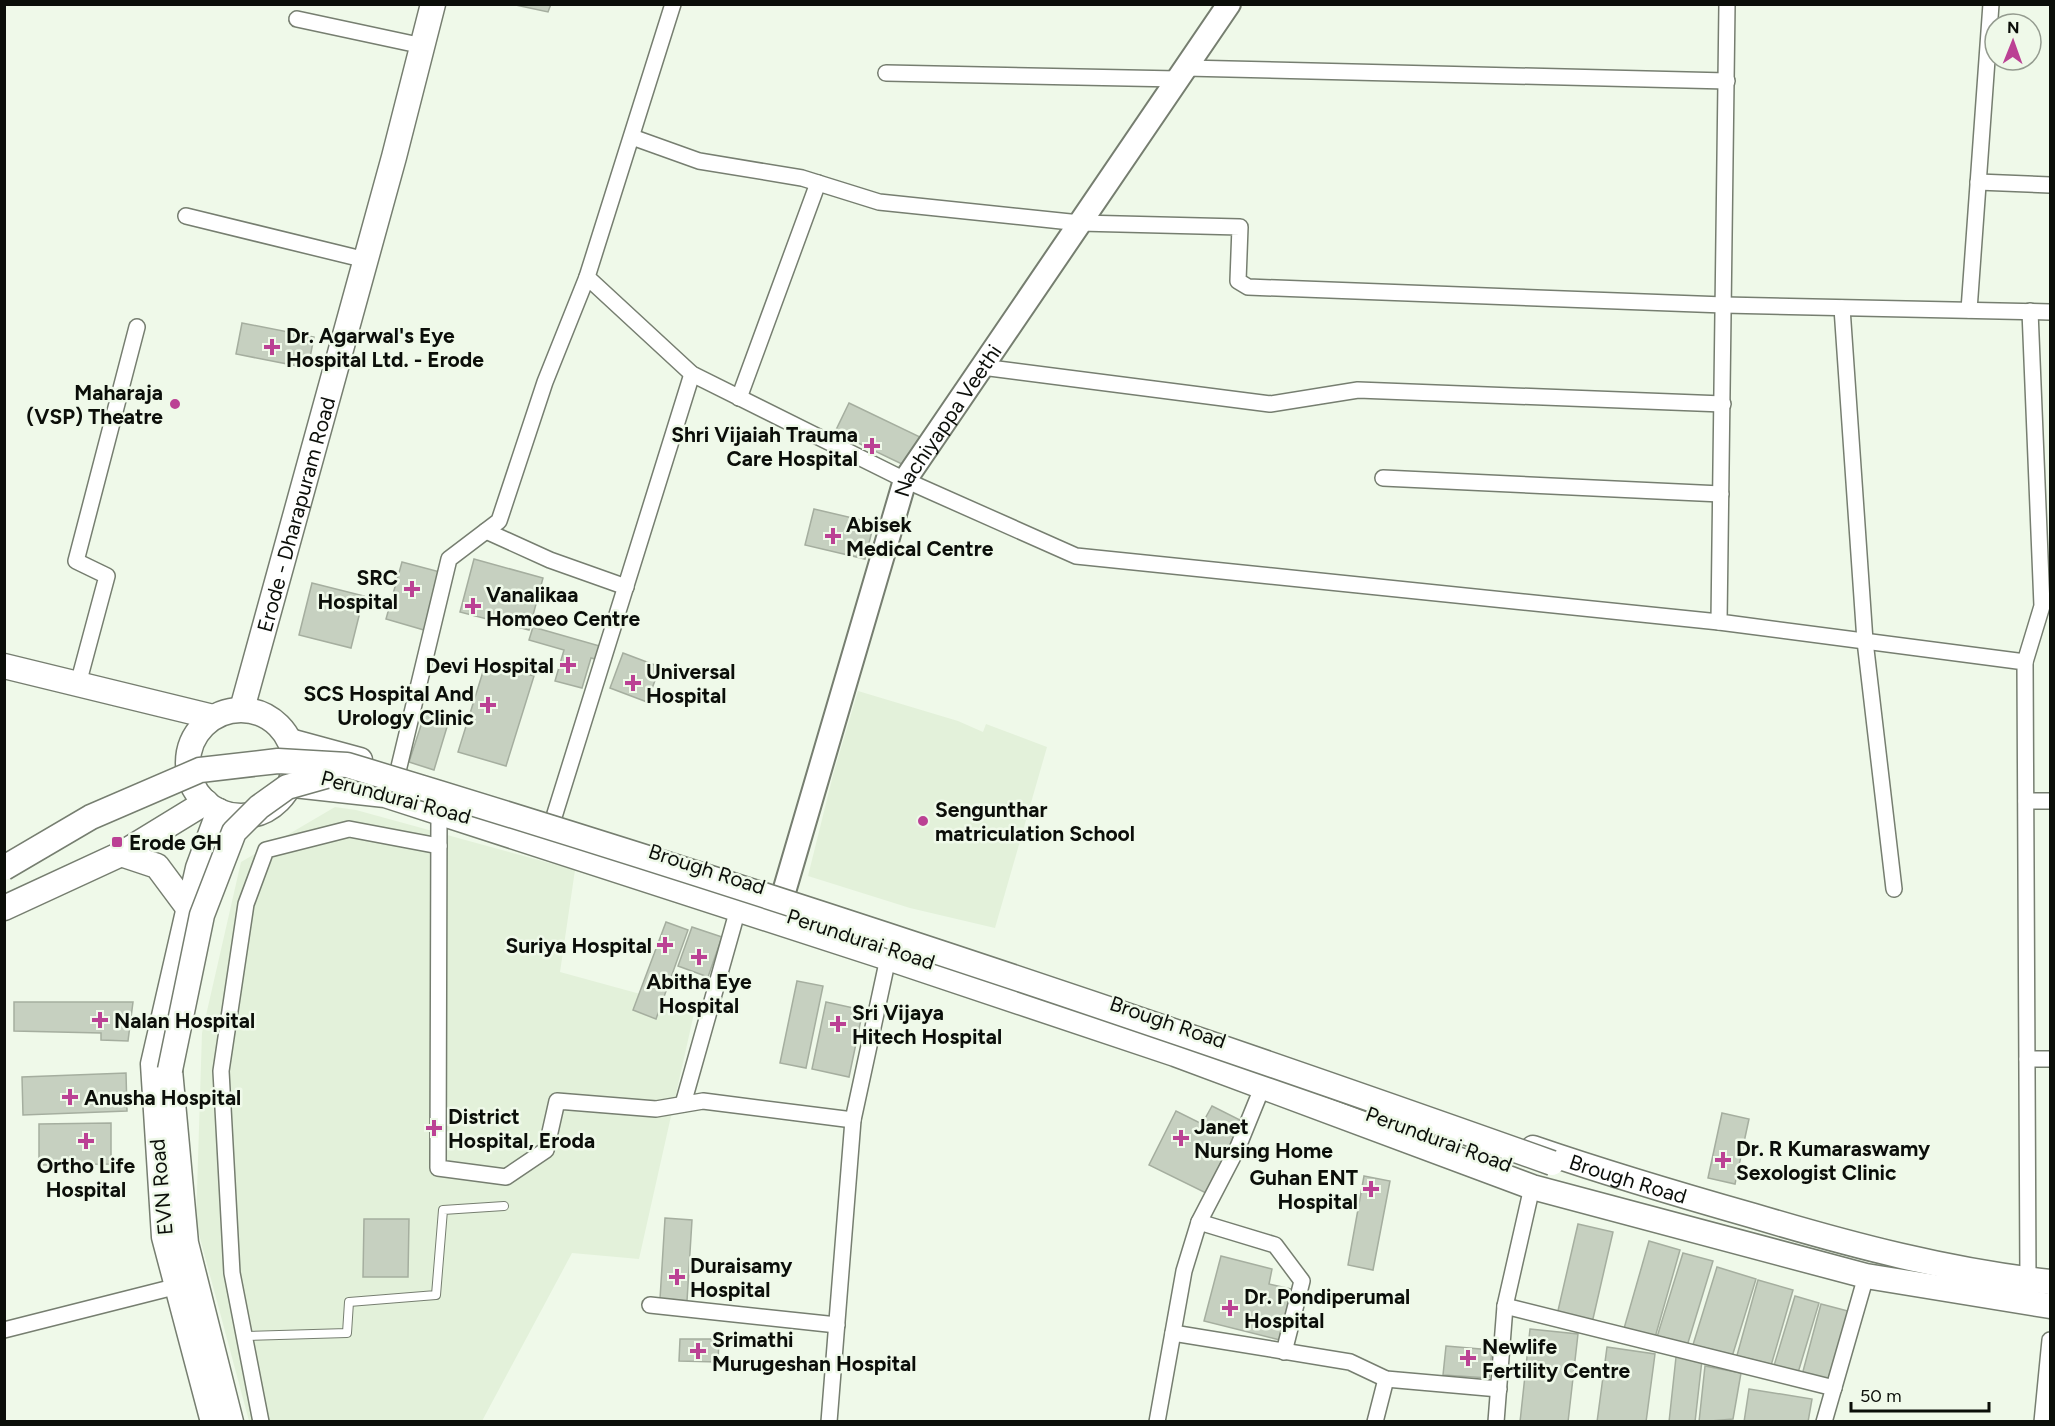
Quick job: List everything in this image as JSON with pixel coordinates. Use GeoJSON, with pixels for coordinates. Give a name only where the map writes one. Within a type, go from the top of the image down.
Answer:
{"type":"FeatureCollection","features":[{"type":"Feature","properties":{"kind":"main road","name":"Erode - Dharapuram Road"},"geometry":{"type":"LineString","coordinates":[[242,708],[366,260],[433,4]]}},
{"type":"Feature","properties":{"kind":"main road"},"geometry":{"type":"LineString","coordinates":[[4,666],[213,717]]}},
{"type":"Feature","properties":{"kind":"main road"},"geometry":{"type":"LineString","coordinates":[[242,708],[266,715],[280,726],[290,741],[295,759],[291,784],[272,806],[255,814],[237,816],[212,807],[195,790],[188,768],[192,742],[201,728],[213,717],[242,708]]}},
{"type":"Feature","properties":{"kind":"main road","name":"Brough Road"},"geometry":{"type":"LineString","coordinates":[[290,741],[398,771],[910,934],[1614,1175],[1852,1245],[1943,1266],[2039,1281]]}},
{"type":"Feature","properties":{"kind":"main road","name":"Perundurai Road"},"geometry":{"type":"LineString","coordinates":[[4,868],[91,817],[200,770],[278,761],[347,765],[838,918],[1346,1090],[1612,1208]]}},
{"type":"Feature","properties":{"kind":"main road"},"geometry":{"type":"LineString","coordinates":[[4,856],[108,797],[188,768]]}},
{"type":"Feature","properties":{"kind":"main road","name":"Perundurai Road"},"geometry":{"type":"LineString","coordinates":[[4,882],[149,800],[205,781],[269,771],[326,776],[442,807],[1041,997],[1544,1176],[1614,1175]]}},
{"type":"Feature","properties":{"kind":"main road"},"geometry":{"type":"LineString","coordinates":[[231,1422],[186,1243],[170,1070],[202,915],[234,832],[259,807],[287,788],[326,776]]}},
{"type":"Feature","properties":{"kind":"main road","name":"Brough Road"},"geometry":{"type":"LineString","coordinates":[[291,784],[385,795],[888,958],[1175,1054],[1262,1088],[1544,1176]]}},
{"type":"Feature","properties":{"kind":"main road"},"geometry":{"type":"LineString","coordinates":[[4,908],[121,854],[212,807]]}},
{"type":"Feature","properties":{"kind":"main road","name":"EVN Road"},"geometry":{"type":"LineString","coordinates":[[212,807],[153,1064],[164,1237],[213,1422]]}},
{"type":"Feature","properties":{"kind":"main road"},"geometry":{"type":"LineString","coordinates":[[121,854],[157,866],[189,909]]}},
{"type":"Feature","properties":{"kind":"main road","name":"Brough Road"},"geometry":{"type":"LineString","coordinates":[[1612,1208],[1866,1276],[2050,1306]]}},
{"type":"Feature","properties":{"kind":"street"},"geometry":{"type":"LineString","coordinates":[[398,771],[448,559],[500,521],[545,382],[587,277],[673,4]]}},
{"type":"Feature","properties":{"kind":"street","name":"Nachiyappa Veethi"},"geometry":{"type":"LineString","coordinates":[[775,921],[905,480],[1229,4]]}},
{"type":"Feature","properties":{"kind":"street"},"geometry":{"type":"LineString","coordinates":[[1719,622],[1728,4]]}},
{"type":"Feature","properties":{"kind":"street"},"geometry":{"type":"LineString","coordinates":[[1969,310],[1991,4]]}},
{"type":"Feature","properties":{"kind":"street"},"geometry":{"type":"LineString","coordinates":[[297,19],[423,45]]}},
{"type":"Feature","properties":{"kind":"street"},"geometry":{"type":"LineString","coordinates":[[886,73],[1182,74],[1727,81]]}},
{"type":"Feature","properties":{"kind":"street"},"geometry":{"type":"LineString","coordinates":[[632,137],[699,160],[818,183],[879,202],[1080,223],[1240,227],[1238,281],[1248,287],[1724,305],[2050,312]]}},
{"type":"Feature","properties":{"kind":"street"},"geometry":{"type":"LineString","coordinates":[[1978,182],[2050,185]]}},
{"type":"Feature","properties":{"kind":"street"},"geometry":{"type":"LineString","coordinates":[[739,398],[818,183]]}},
{"type":"Feature","properties":{"kind":"street"},"geometry":{"type":"LineString","coordinates":[[186,216],[366,260]]}},
{"type":"Feature","properties":{"kind":"street"},"geometry":{"type":"LineString","coordinates":[[587,277],[692,374],[905,480],[1076,556],[1719,622],[2025,662]]}},
{"type":"Feature","properties":{"kind":"street"},"geometry":{"type":"LineString","coordinates":[[1842,308],[1865,641],[1894,889]]}},
{"type":"Feature","properties":{"kind":"street"},"geometry":{"type":"LineString","coordinates":[[2030,311],[2043,451],[2046,606],[2025,662],[2027,1059],[2039,1281]]}},
{"type":"Feature","properties":{"kind":"street"},"geometry":{"type":"LineString","coordinates":[[78,684],[108,576],[75,561],[137,327]]}},
{"type":"Feature","properties":{"kind":"street"},"geometry":{"type":"LineString","coordinates":[[982,367],[1270,404],[1358,390],[1723,404]]}},
{"type":"Feature","properties":{"kind":"street"},"geometry":{"type":"LineString","coordinates":[[553,820],[692,374]]}},
{"type":"Feature","properties":{"kind":"street"},"geometry":{"type":"LineString","coordinates":[[1383,478],[1721,494]]}},
{"type":"Feature","properties":{"kind":"street"},"geometry":{"type":"LineString","coordinates":[[486,531],[550,560],[626,587]]}},
{"type":"Feature","properties":{"kind":"street"},"geometry":{"type":"LineString","coordinates":[[2026,801],[2050,801]]}},
{"type":"Feature","properties":{"kind":"street"},"geometry":{"type":"LineString","coordinates":[[439,813],[438,1168],[506,1178],[546,1150],[556,1101],[656,1109],[703,1101],[853,1120]]}},
{"type":"Feature","properties":{"kind":"street"},"geometry":{"type":"LineString","coordinates":[[261,1422],[232,1272],[220,1071],[246,904],[266,850],[349,830],[439,846]]}},
{"type":"Feature","properties":{"kind":"street"},"geometry":{"type":"LineString","coordinates":[[683,1104],[738,909]]}},
{"type":"Feature","properties":{"kind":"street"},"geometry":{"type":"LineString","coordinates":[[829,1422],[853,1120],[888,958]]}},
{"type":"Feature","properties":{"kind":"street"},"geometry":{"type":"LineString","coordinates":[[2027,1059],[2050,1059]]}},
{"type":"Feature","properties":{"kind":"street"},"geometry":{"type":"LineString","coordinates":[[1156,1422],[1184,1271],[1199,1222],[1238,1148],[1262,1088]]}},
{"type":"Feature","properties":{"kind":"street"},"geometry":{"type":"LineString","coordinates":[[1496,1422],[1505,1306],[1544,1176]]}},
{"type":"Feature","properties":{"kind":"street"},"geometry":{"type":"LineString","coordinates":[[1199,1222],[1275,1245],[1302,1281],[1284,1352]]}},
{"type":"Feature","properties":{"kind":"street"},"geometry":{"type":"LineString","coordinates":[[1824,1422],[1866,1276]]}},
{"type":"Feature","properties":{"kind":"street"},"geometry":{"type":"LineString","coordinates":[[4,1330],[178,1286]]}},
{"type":"Feature","properties":{"kind":"street"},"geometry":{"type":"LineString","coordinates":[[650,1305],[837,1325]]}},
{"type":"Feature","properties":{"kind":"street"},"geometry":{"type":"LineString","coordinates":[[1505,1306],[1834,1388]]}},
{"type":"Feature","properties":{"kind":"street"},"geometry":{"type":"LineString","coordinates":[[1173,1334],[1350,1362],[1386,1379],[1499,1389]]}},
{"type":"Feature","properties":{"kind":"street"},"geometry":{"type":"LineString","coordinates":[[2042,1422],[2050,1340]]}},
{"type":"Feature","properties":{"kind":"street"},"geometry":{"type":"LineString","coordinates":[[1375,1422],[1386,1379]]}},
{"type":"Feature","properties":{"kind":"lane"},"geometry":{"type":"LineString","coordinates":[[244,1336],[347,1333],[349,1302],[436,1295],[443,1210],[504,1206]]}},
{"type":"Feature","properties":{"kind":"shaded area","name":"Sengunthar matriculation School"},"geometry":{"type":"Polygon","coordinates":[[[858,691],[958,721],[983,732],[986,724],[1047,747],[995,928],[910,908],[808,876],[833,775],[858,691]]]}},
{"type":"Feature","properties":{"kind":"shaded area","name":"District Hospital, Eroda"},"geometry":{"type":"Polygon","coordinates":[[[335,807],[356,810],[575,870],[560,972],[695,1009],[639,1259],[572,1253],[482,1421],[249,1421],[196,1223],[202,1033],[241,862],[335,807]]]}},
{"type":"Feature","properties":{"kind":"building"},"geometry":{"type":"Polygon","coordinates":[[[511,4],[551,4],[548,12],[511,4]]]}},
{"type":"Feature","properties":{"kind":"building"},"geometry":{"type":"Polygon","coordinates":[[[242,323],[314,337],[308,368],[236,354],[242,323]]]}},
{"type":"Feature","properties":{"kind":"building"},"geometry":{"type":"Polygon","coordinates":[[[849,403],[920,437],[906,466],[835,432],[849,403]]]}},
{"type":"Feature","properties":{"kind":"building"},"geometry":{"type":"Polygon","coordinates":[[[814,509],[874,523],[865,559],[805,545],[814,509]]]}},
{"type":"Feature","properties":{"kind":"building"},"geometry":{"type":"Polygon","coordinates":[[[474,559],[543,578],[529,630],[460,612],[474,559]]]}},
{"type":"Feature","properties":{"kind":"building"},"geometry":{"type":"Polygon","coordinates":[[[402,562],[440,572],[424,630],[386,619],[402,562]]]}},
{"type":"Feature","properties":{"kind":"building"},"geometry":{"type":"Polygon","coordinates":[[[312,583],[364,596],[351,648],[299,635],[312,583]]]}},
{"type":"Feature","properties":{"kind":"building"},"geometry":{"type":"Polygon","coordinates":[[[533,627],[603,647],[599,660],[591,658],[582,688],[555,681],[564,650],[529,640],[533,627]]]}},
{"type":"Feature","properties":{"kind":"building"},"geometry":{"type":"Polygon","coordinates":[[[623,653],[660,667],[647,702],[610,688],[623,653]]]}},
{"type":"Feature","properties":{"kind":"building"},"geometry":{"type":"Polygon","coordinates":[[[486,662],[534,676],[506,766],[458,752],[486,662]]]}},
{"type":"Feature","properties":{"kind":"building"},"geometry":{"type":"Polygon","coordinates":[[[426,710],[450,717],[434,770],[409,762],[426,710]]]}},
{"type":"Feature","properties":{"kind":"building"},"geometry":{"type":"Polygon","coordinates":[[[666,922],[688,930],[656,1019],[633,1010],[666,922]]]}},
{"type":"Feature","properties":{"kind":"building"},"geometry":{"type":"Polygon","coordinates":[[[692,927],[722,937],[708,977],[678,966],[692,927]]]}},
{"type":"Feature","properties":{"kind":"building"},"geometry":{"type":"Polygon","coordinates":[[[797,981],[823,986],[806,1068],[780,1063],[797,981]]]}},
{"type":"Feature","properties":{"kind":"building"},"geometry":{"type":"Polygon","coordinates":[[[14,1002],[133,1002],[128,1041],[101,1040],[101,1033],[14,1031],[14,1002]]]}},
{"type":"Feature","properties":{"kind":"building"},"geometry":{"type":"Polygon","coordinates":[[[826,1002],[863,1010],[849,1077],[812,1069],[826,1002]]]}},
{"type":"Feature","properties":{"kind":"building"},"geometry":{"type":"Polygon","coordinates":[[[126,1073],[127,1111],[23,1115],[22,1077],[126,1073]]]}},
{"type":"Feature","properties":{"kind":"building"},"geometry":{"type":"Polygon","coordinates":[[[1212,1106],[1242,1121],[1206,1193],[1149,1165],[1176,1111],[1202,1124],[1212,1106]]]}},
{"type":"Feature","properties":{"kind":"building"},"geometry":{"type":"Polygon","coordinates":[[[1722,1113],[1749,1119],[1735,1184],[1708,1178],[1722,1113]]]}},
{"type":"Feature","properties":{"kind":"building"},"geometry":{"type":"Polygon","coordinates":[[[111,1123],[111,1164],[39,1165],[39,1124],[111,1123]]]}},
{"type":"Feature","properties":{"kind":"building"},"geometry":{"type":"Polygon","coordinates":[[[1364,1176],[1390,1181],[1373,1270],[1348,1265],[1364,1176]]]}},
{"type":"Feature","properties":{"kind":"building"},"geometry":{"type":"Polygon","coordinates":[[[665,1218],[692,1220],[687,1301],[660,1299],[665,1218]]]}},
{"type":"Feature","properties":{"kind":"building"},"geometry":{"type":"Polygon","coordinates":[[[364,1219],[409,1219],[408,1277],[363,1277],[364,1219]]]}},
{"type":"Feature","properties":{"kind":"building"},"geometry":{"type":"Polygon","coordinates":[[[1578,1224],[1613,1232],[1592,1323],[1557,1315],[1578,1224]]]}},
{"type":"Feature","properties":{"kind":"building"},"geometry":{"type":"Polygon","coordinates":[[[1649,1241],[1680,1250],[1654,1341],[1623,1332],[1649,1241]]]}},
{"type":"Feature","properties":{"kind":"building"},"geometry":{"type":"Polygon","coordinates":[[[1683,1253],[1713,1261],[1687,1346],[1657,1337],[1683,1253]]]}},
{"type":"Feature","properties":{"kind":"building"},"geometry":{"type":"Polygon","coordinates":[[[1221,1256],[1272,1269],[1269,1284],[1296,1290],[1284,1341],[1204,1321],[1221,1256]]]}},
{"type":"Feature","properties":{"kind":"building"},"geometry":{"type":"Polygon","coordinates":[[[1717,1267],[1756,1279],[1731,1360],[1692,1348],[1717,1267]]]}},
{"type":"Feature","properties":{"kind":"building"},"geometry":{"type":"Polygon","coordinates":[[[1758,1280],[1793,1290],[1770,1369],[1736,1359],[1758,1280]]]}},
{"type":"Feature","properties":{"kind":"building"},"geometry":{"type":"Polygon","coordinates":[[[1795,1296],[1819,1303],[1797,1376],[1773,1369],[1795,1296]]]}},
{"type":"Feature","properties":{"kind":"building"},"geometry":{"type":"Polygon","coordinates":[[[1821,1304],[1848,1311],[1829,1382],[1802,1375],[1821,1304]]]}},
{"type":"Feature","properties":{"kind":"building"},"geometry":{"type":"Polygon","coordinates":[[[1530,1329],[1578,1334],[1568,1422],[1520,1422],[1530,1329]]]}},
{"type":"Feature","properties":{"kind":"building"},"geometry":{"type":"Polygon","coordinates":[[[680,1339],[719,1339],[718,1362],[679,1361],[680,1339]]]}},
{"type":"Feature","properties":{"kind":"building"},"geometry":{"type":"Polygon","coordinates":[[[1446,1346],[1492,1350],[1489,1378],[1443,1375],[1446,1346]]]}},
{"type":"Feature","properties":{"kind":"building"},"geometry":{"type":"Polygon","coordinates":[[[1607,1347],[1655,1354],[1646,1422],[1597,1422],[1607,1347]]]}},
{"type":"Feature","properties":{"kind":"building"},"geometry":{"type":"Polygon","coordinates":[[[1676,1357],[1702,1360],[1695,1422],[1669,1422],[1676,1357]]]}},
{"type":"Feature","properties":{"kind":"building"},"geometry":{"type":"Polygon","coordinates":[[[1705,1366],[1741,1373],[1733,1419],[1699,1422],[1705,1366]]]}},
{"type":"Feature","properties":{"kind":"building"},"geometry":{"type":"Polygon","coordinates":[[[1749,1389],[1812,1399],[1808,1422],[1744,1422],[1749,1389]]]}},
{"type":"Feature","properties":{"kind":"place","name":"Dr. Agarwal's Eye Hospital Ltd. - Erode"},"geometry":{"type":"Point","coordinates":[272,347]}},
{"type":"Feature","properties":{"kind":"place","name":"Maharaja (VSP) Theatre"},"geometry":{"type":"Point","coordinates":[175,404]}},
{"type":"Feature","properties":{"kind":"place","name":"Shri Vijaiah Trauma Care Hospital"},"geometry":{"type":"Point","coordinates":[872,446]}},
{"type":"Feature","properties":{"kind":"place","name":"Abisek Medical Centre"},"geometry":{"type":"Point","coordinates":[833,536]}},
{"type":"Feature","properties":{"kind":"place","name":"SRC Hospital"},"geometry":{"type":"Point","coordinates":[412,589]}},
{"type":"Feature","properties":{"kind":"place","name":"Vanalikaa Homoeo Centre"},"geometry":{"type":"Point","coordinates":[473,606]}},
{"type":"Feature","properties":{"kind":"place","name":"Devi Hospital"},"geometry":{"type":"Point","coordinates":[568,665]}},
{"type":"Feature","properties":{"kind":"place","name":"Universal Hospital"},"geometry":{"type":"Point","coordinates":[633,683]}},
{"type":"Feature","properties":{"kind":"place","name":"SCS Hospital And Urology Clinic"},"geometry":{"type":"Point","coordinates":[488,705]}},
{"type":"Feature","properties":{"kind":"place","name":"Sengunthar matriculation School"},"geometry":{"type":"Point","coordinates":[923,821]}},
{"type":"Feature","properties":{"kind":"place","name":"Erode GH"},"geometry":{"type":"Point","coordinates":[117,842]}},
{"type":"Feature","properties":{"kind":"place","name":"Suriya Hospital"},"geometry":{"type":"Point","coordinates":[665,945]}},
{"type":"Feature","properties":{"kind":"place","name":"Abitha Eye Hospital"},"geometry":{"type":"Point","coordinates":[699,957]}},
{"type":"Feature","properties":{"kind":"place","name":"Nalan Hospital"},"geometry":{"type":"Point","coordinates":[100,1020]}},
{"type":"Feature","properties":{"kind":"place","name":"Sri Vijaya Hitech Hospital"},"geometry":{"type":"Point","coordinates":[838,1024]}},
{"type":"Feature","properties":{"kind":"place","name":"Anusha Hospital"},"geometry":{"type":"Point","coordinates":[70,1097]}},
{"type":"Feature","properties":{"kind":"place","name":"District Hospital, Eroda"},"geometry":{"type":"Point","coordinates":[434,1128]}},
{"type":"Feature","properties":{"kind":"place","name":"Janet Nursing Home"},"geometry":{"type":"Point","coordinates":[1181,1138]}},
{"type":"Feature","properties":{"kind":"place","name":"Ortho Life Hospital"},"geometry":{"type":"Point","coordinates":[86,1141]}},
{"type":"Feature","properties":{"kind":"place","name":"Dr. R Kumaraswamy Sexologist Clinic"},"geometry":{"type":"Point","coordinates":[1723,1160]}},
{"type":"Feature","properties":{"kind":"place","name":"Guhan ENT Hospital"},"geometry":{"type":"Point","coordinates":[1371,1189]}},
{"type":"Feature","properties":{"kind":"place","name":"Duraisamy Hospital"},"geometry":{"type":"Point","coordinates":[677,1277]}},
{"type":"Feature","properties":{"kind":"place","name":"Dr. Pondiperumal Hospital"},"geometry":{"type":"Point","coordinates":[1230,1308]}},
{"type":"Feature","properties":{"kind":"place","name":"Srimathi Murugeshan Hospital"},"geometry":{"type":"Point","coordinates":[698,1351]}},
{"type":"Feature","properties":{"kind":"place","name":"Newlife Fertility Centre"},"geometry":{"type":"Point","coordinates":[1468,1358]}}]}
